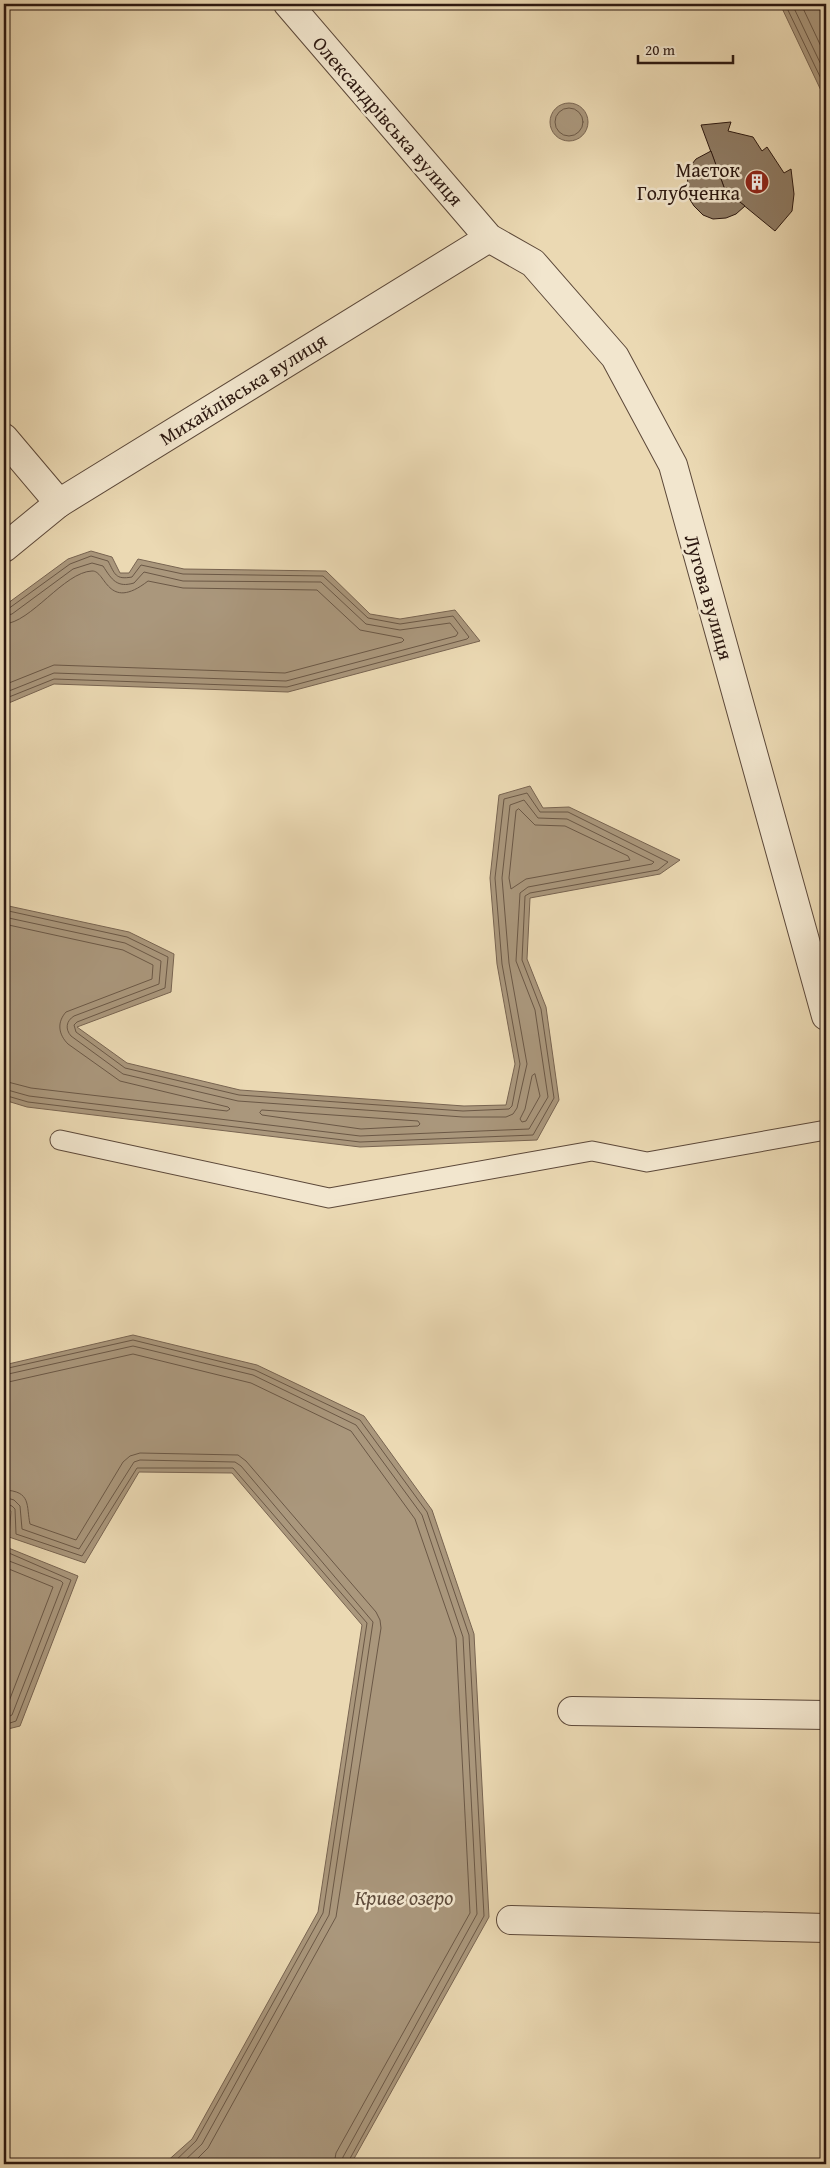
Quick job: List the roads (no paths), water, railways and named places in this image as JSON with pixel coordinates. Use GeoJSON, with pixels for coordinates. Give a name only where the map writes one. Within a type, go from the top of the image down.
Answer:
{"type":"FeatureCollection","features":[{"type":"Feature","properties":{"kind":"street","name":"Олександрівська вулиця"},"geometry":{"type":"LineString","coordinates":[[288,4],[489,238]]}},
{"type":"Feature","properties":{"kind":"street","name":"Михайлівська вулиця"},"geometry":{"type":"LineString","coordinates":[[4,548],[59,502],[489,238]]}},
{"type":"Feature","properties":{"kind":"street","name":"Лугова вулиця"},"geometry":{"type":"LineString","coordinates":[[489,238],[533,263],[615,357],[673,465],[826,1016]]}},
{"type":"Feature","properties":{"kind":"street"},"geometry":{"type":"LineString","coordinates":[[4,438],[59,502]]}},
{"type":"Feature","properties":{"kind":"street"},"geometry":{"type":"LineString","coordinates":[[572,1711],[826,1715]]}},
{"type":"Feature","properties":{"kind":"street"},"geometry":{"type":"LineString","coordinates":[[511,1920],[826,1928]]}},
{"type":"Feature","properties":{"kind":"lane"},"geometry":{"type":"LineString","coordinates":[[60,1140],[329,1198],[592,1151],[647,1162],[826,1130]]}},
{"type":"Feature","properties":{"kind":"water"},"geometry":{"type":"Polygon","coordinates":[[[780,4],[826,4],[826,101],[780,4]]]}},
{"type":"Feature","properties":{"kind":"water"},"geometry":{"type":"Polygon","coordinates":[[[569,103],[582,109],[588,122],[582,135],[569,141],[556,135],[550,122],[556,109],[569,103]]]}},
{"type":"Feature","properties":{"kind":"water"},"geometry":{"type":"Polygon","coordinates":[[[91,551],[112,557],[120,573],[129,573],[138,559],[184,569],[326,571],[370,614],[400,619],[455,610],[480,641],[288,692],[54,684],[4,705],[4,606],[68,559],[91,551]]]}},
{"type":"Feature","properties":{"kind":"water"},"geometry":{"type":"Polygon","coordinates":[[[530,786],[543,808],[569,807],[680,860],[660,874],[530,898],[527,959],[546,1007],[559,1100],[537,1140],[360,1147],[27,1107],[4,1100],[4,905],[129,932],[174,954],[171,992],[77,1027],[127,1063],[240,1090],[464,1106],[506,1105],[515,1064],[497,964],[490,878],[499,795],[530,786]]]}},
{"type":"Feature","properties":{"kind":"water","name":"Криве озеро"},"geometry":{"type":"Polygon","coordinates":[[[133,1335],[257,1365],[364,1416],[432,1510],[474,1634],[489,1917],[351,2164],[164,2164],[192,2139],[318,1912],[362,1625],[232,1473],[139,1472],[85,1563],[9,1537],[11,1511],[4,1508],[4,1365],[133,1335]]]}},
{"type":"Feature","properties":{"kind":"water"},"geometry":{"type":"Polygon","coordinates":[[[6,1547],[78,1576],[20,1726],[4,1730],[4,1553],[6,1547]]]}},
{"type":"Feature","properties":{"kind":"place","name":"Маєток Голубченка"},"geometry":{"type":"Point","coordinates":[757,182]}}]}
